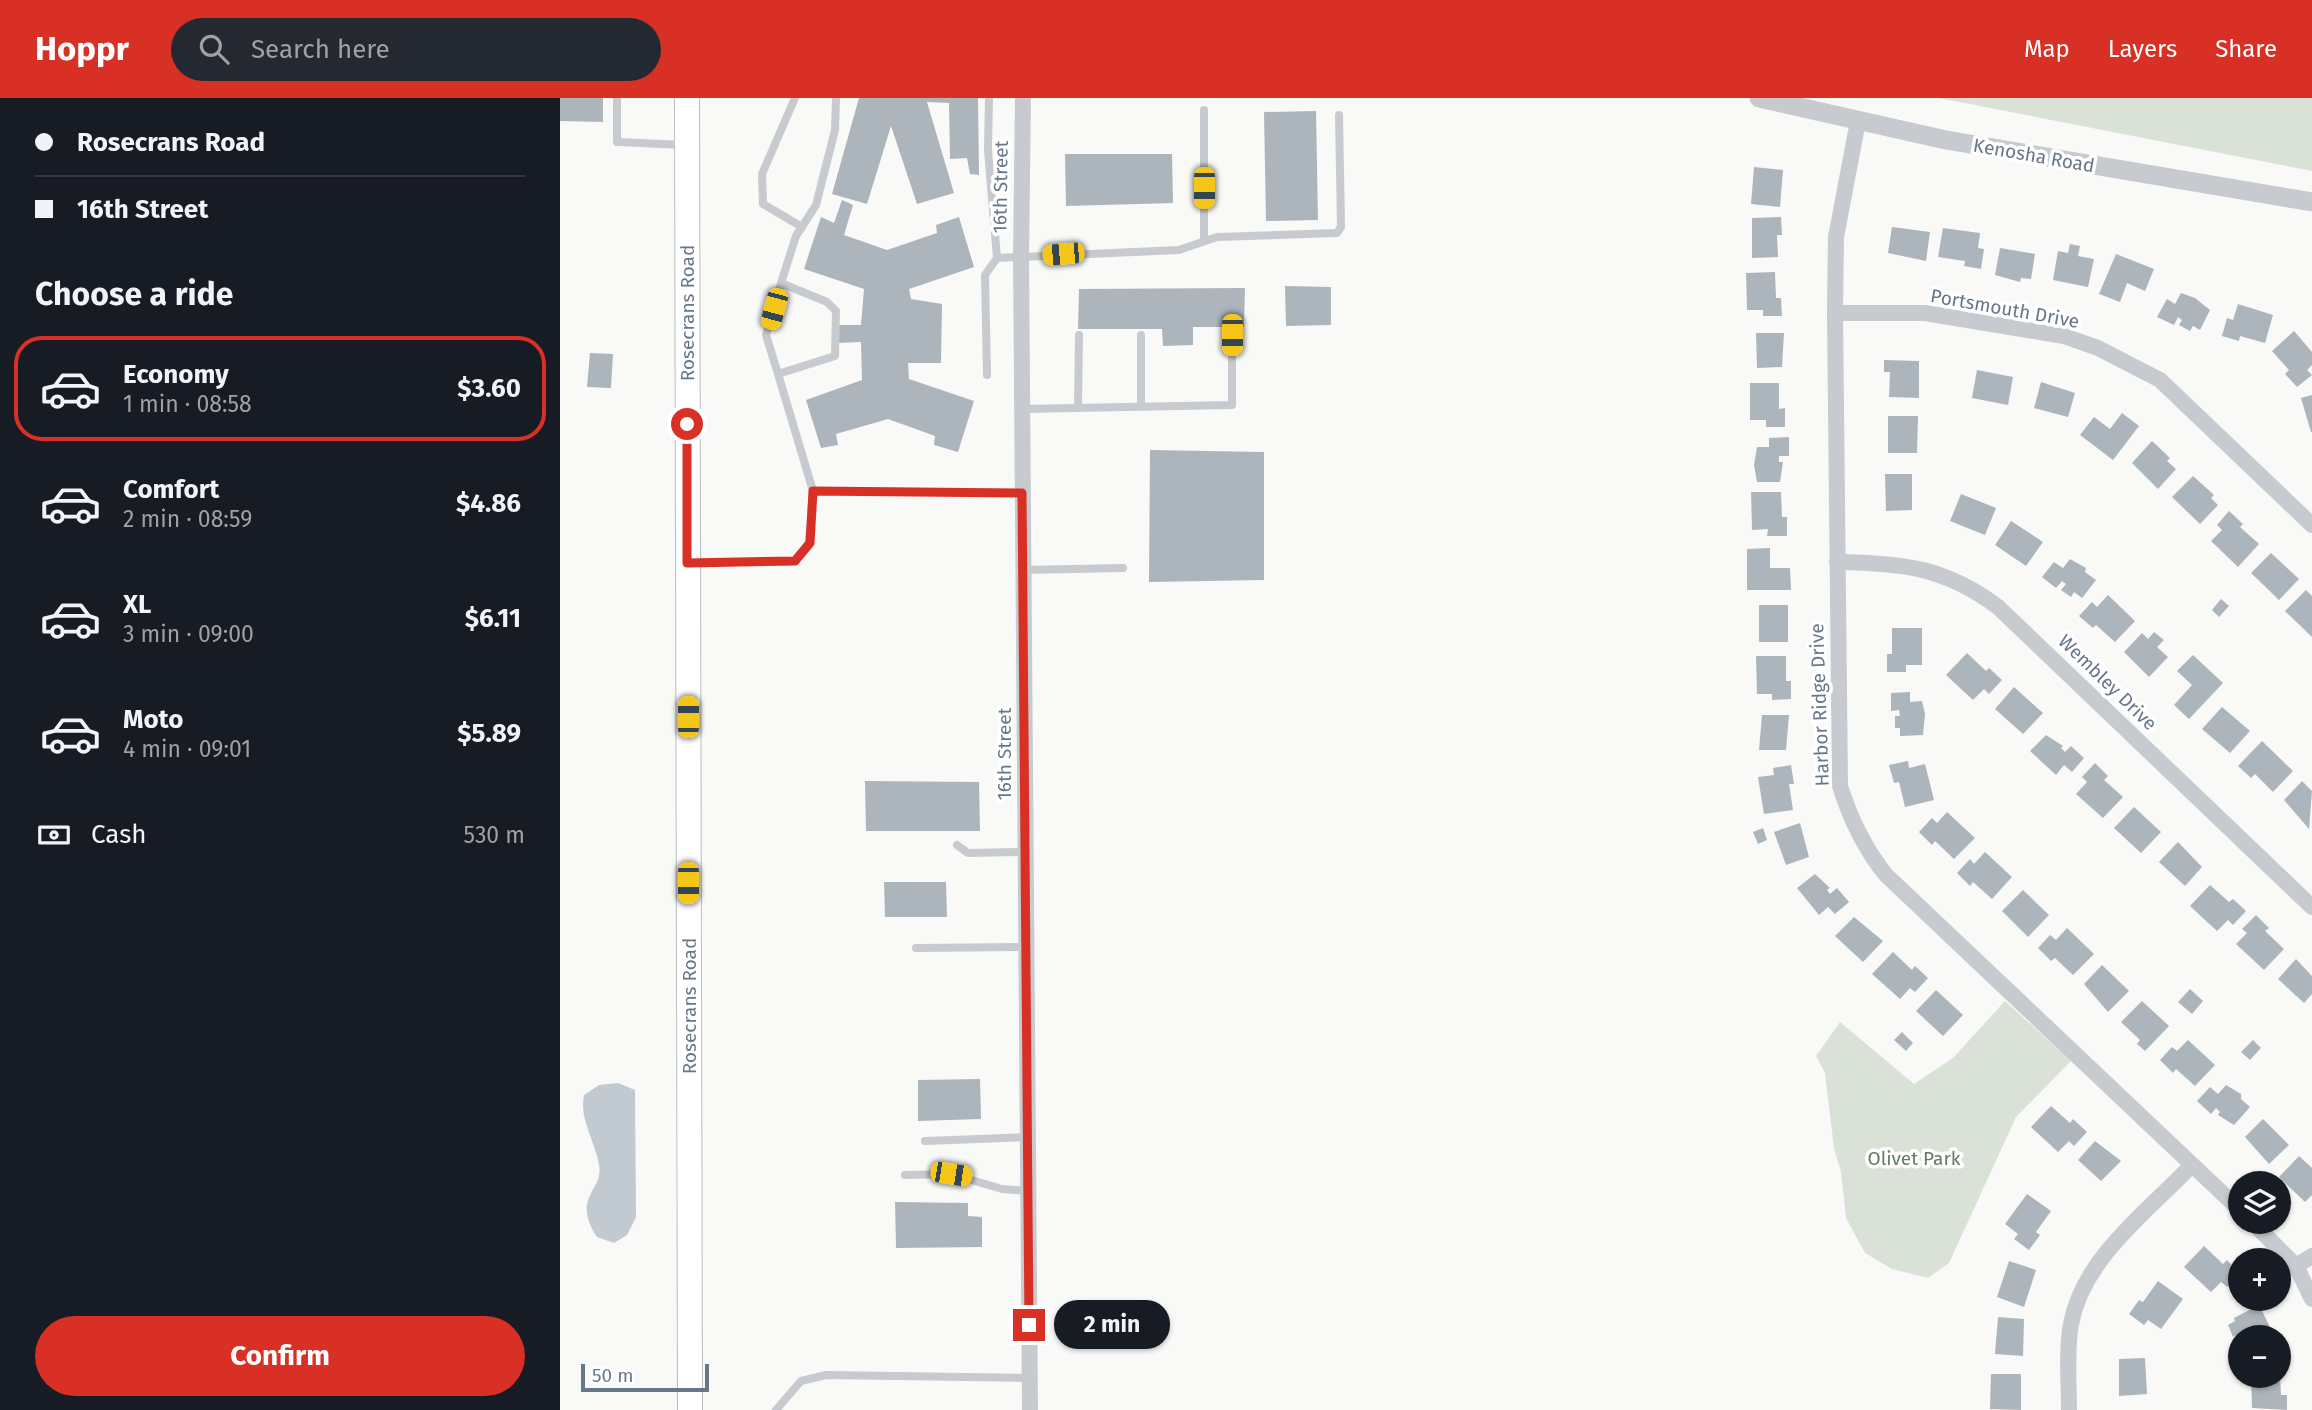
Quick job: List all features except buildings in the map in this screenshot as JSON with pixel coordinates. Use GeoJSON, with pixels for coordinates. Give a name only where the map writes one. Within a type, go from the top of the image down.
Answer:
{"type":"FeatureCollection","features":[{"type":"Feature","properties":{"kind":"main road","name":"Rosecrans Road"},"geometry":{"type":"LineString","coordinates":[[687,98],[690,1410]]}},
{"type":"Feature","properties":{"kind":"street","name":"16th Street"},"geometry":{"type":"LineString","coordinates":[[1023,98],[1022,493],[1030,1410]]}},
{"type":"Feature","properties":{"kind":"street","name":"Kenosha Road"},"geometry":{"type":"LineString","coordinates":[[1759,98],[1946,140],[2312,202]]}},
{"type":"Feature","properties":{"kind":"street","name":"Harbor Ridge Drive"},"geometry":{"type":"LineString","coordinates":[[1858,121],[1836,237],[1840,786],[1847,810],[1874,860],[2228,1199]]}},
{"type":"Feature","properties":{"kind":"street","name":"Portsmouth Drive"},"geometry":{"type":"LineString","coordinates":[[1835,313],[1925,313],[2064,336],[2098,348],[2160,380],[2312,524]]}},
{"type":"Feature","properties":{"kind":"street","name":"Wembley Drive"},"geometry":{"type":"LineString","coordinates":[[1837,562],[1892,563],[1928,569],[1979,592],[1998,607],[2312,907]]}},
{"type":"Feature","properties":{"kind":"street"},"geometry":{"type":"LineString","coordinates":[[2069,1410],[2071,1324],[2090,1276],[2104,1256],[2192,1165]]}},
{"type":"Feature","properties":{"kind":"street"},"geometry":{"type":"LineString","coordinates":[[2264,1234],[2296,1266],[2312,1299]]}},
{"type":"Feature","properties":{"kind":"street"},"geometry":{"type":"LineString","coordinates":[[2296,1266],[2312,1256]]}},
{"type":"Feature","properties":{"kind":"lane"},"geometry":{"type":"LineString","coordinates":[[617,98],[617,142],[686,145]]}},
{"type":"Feature","properties":{"kind":"lane"},"geometry":{"type":"LineString","coordinates":[[795,98],[762,174],[763,204],[802,227]]}},
{"type":"Feature","properties":{"kind":"lane"},"geometry":{"type":"LineString","coordinates":[[687,563],[795,561],[810,543],[813,491],[766,335],[796,236],[816,205],[835,130],[836,98]]}},
{"type":"Feature","properties":{"kind":"lane"},"geometry":{"type":"LineString","coordinates":[[987,375],[985,275],[997,258],[988,150],[989,98]]}},
{"type":"Feature","properties":{"kind":"lane"},"geometry":{"type":"LineString","coordinates":[[1204,110],[1204,240]]}},
{"type":"Feature","properties":{"kind":"lane"},"geometry":{"type":"LineString","coordinates":[[997,258],[1178,250],[1204,240],[1236,235],[1329,236],[1337,233],[1341,227],[1339,115]]}},
{"type":"Feature","properties":{"kind":"lane"},"geometry":{"type":"LineString","coordinates":[[778,374],[835,355],[836,310],[827,302],[780,283]]}},
{"type":"Feature","properties":{"kind":"lane"},"geometry":{"type":"LineString","coordinates":[[1078,408],[1079,335]]}},
{"type":"Feature","properties":{"kind":"lane"},"geometry":{"type":"LineString","coordinates":[[1140,335],[1141,406]]}},
{"type":"Feature","properties":{"kind":"lane"},"geometry":{"type":"LineString","coordinates":[[1022,409],[1232,405],[1232,335]]}},
{"type":"Feature","properties":{"kind":"lane"},"geometry":{"type":"LineString","coordinates":[[813,491],[1022,493]]}},
{"type":"Feature","properties":{"kind":"lane"},"geometry":{"type":"LineString","coordinates":[[1023,570],[1123,568]]}},
{"type":"Feature","properties":{"kind":"lane"},"geometry":{"type":"LineString","coordinates":[[957,845],[968,853],[1025,852]]}},
{"type":"Feature","properties":{"kind":"lane"},"geometry":{"type":"LineString","coordinates":[[916,948],[1026,947]]}},
{"type":"Feature","properties":{"kind":"lane"},"geometry":{"type":"LineString","coordinates":[[925,1141],[1028,1137]]}},
{"type":"Feature","properties":{"kind":"lane"},"geometry":{"type":"LineString","coordinates":[[905,1175],[951,1174],[1002,1189],[1028,1191]]}},
{"type":"Feature","properties":{"kind":"lane"},"geometry":{"type":"LineString","coordinates":[[776,1410],[801,1381],[826,1375],[1030,1378]]}},
{"type":"Feature","properties":{"kind":"green space"},"geometry":{"type":"Polygon","coordinates":[[[1939,98],[2312,98],[2312,171],[1939,98]]]}},
{"type":"Feature","properties":{"kind":"green space","name":"Olivet Park"},"geometry":{"type":"Polygon","coordinates":[[[2005,1001],[2071,1061],[2016,1117],[1949,1263],[1928,1278],[1892,1269],[1865,1253],[1846,1218],[1825,1073],[1816,1056],[1840,1022],[1914,1084],[1953,1058],[2005,1001]]]}},
{"type":"Feature","properties":{"kind":"shaded area"},"geometry":{"type":"Polygon","coordinates":[[[618,1083],[635,1090],[636,1217],[627,1235],[614,1243],[597,1237],[587,1212],[590,1195],[599,1174],[599,1165],[585,1122],[583,1104],[584,1095],[599,1085],[618,1083]]]}},
{"type":"Feature","properties":{"kind":"route"},"geometry":{"type":"LineString","coordinates":[[687,424],[687,563],[795,561],[810,543],[813,491],[1022,493],[1029,1325]]}}]}
